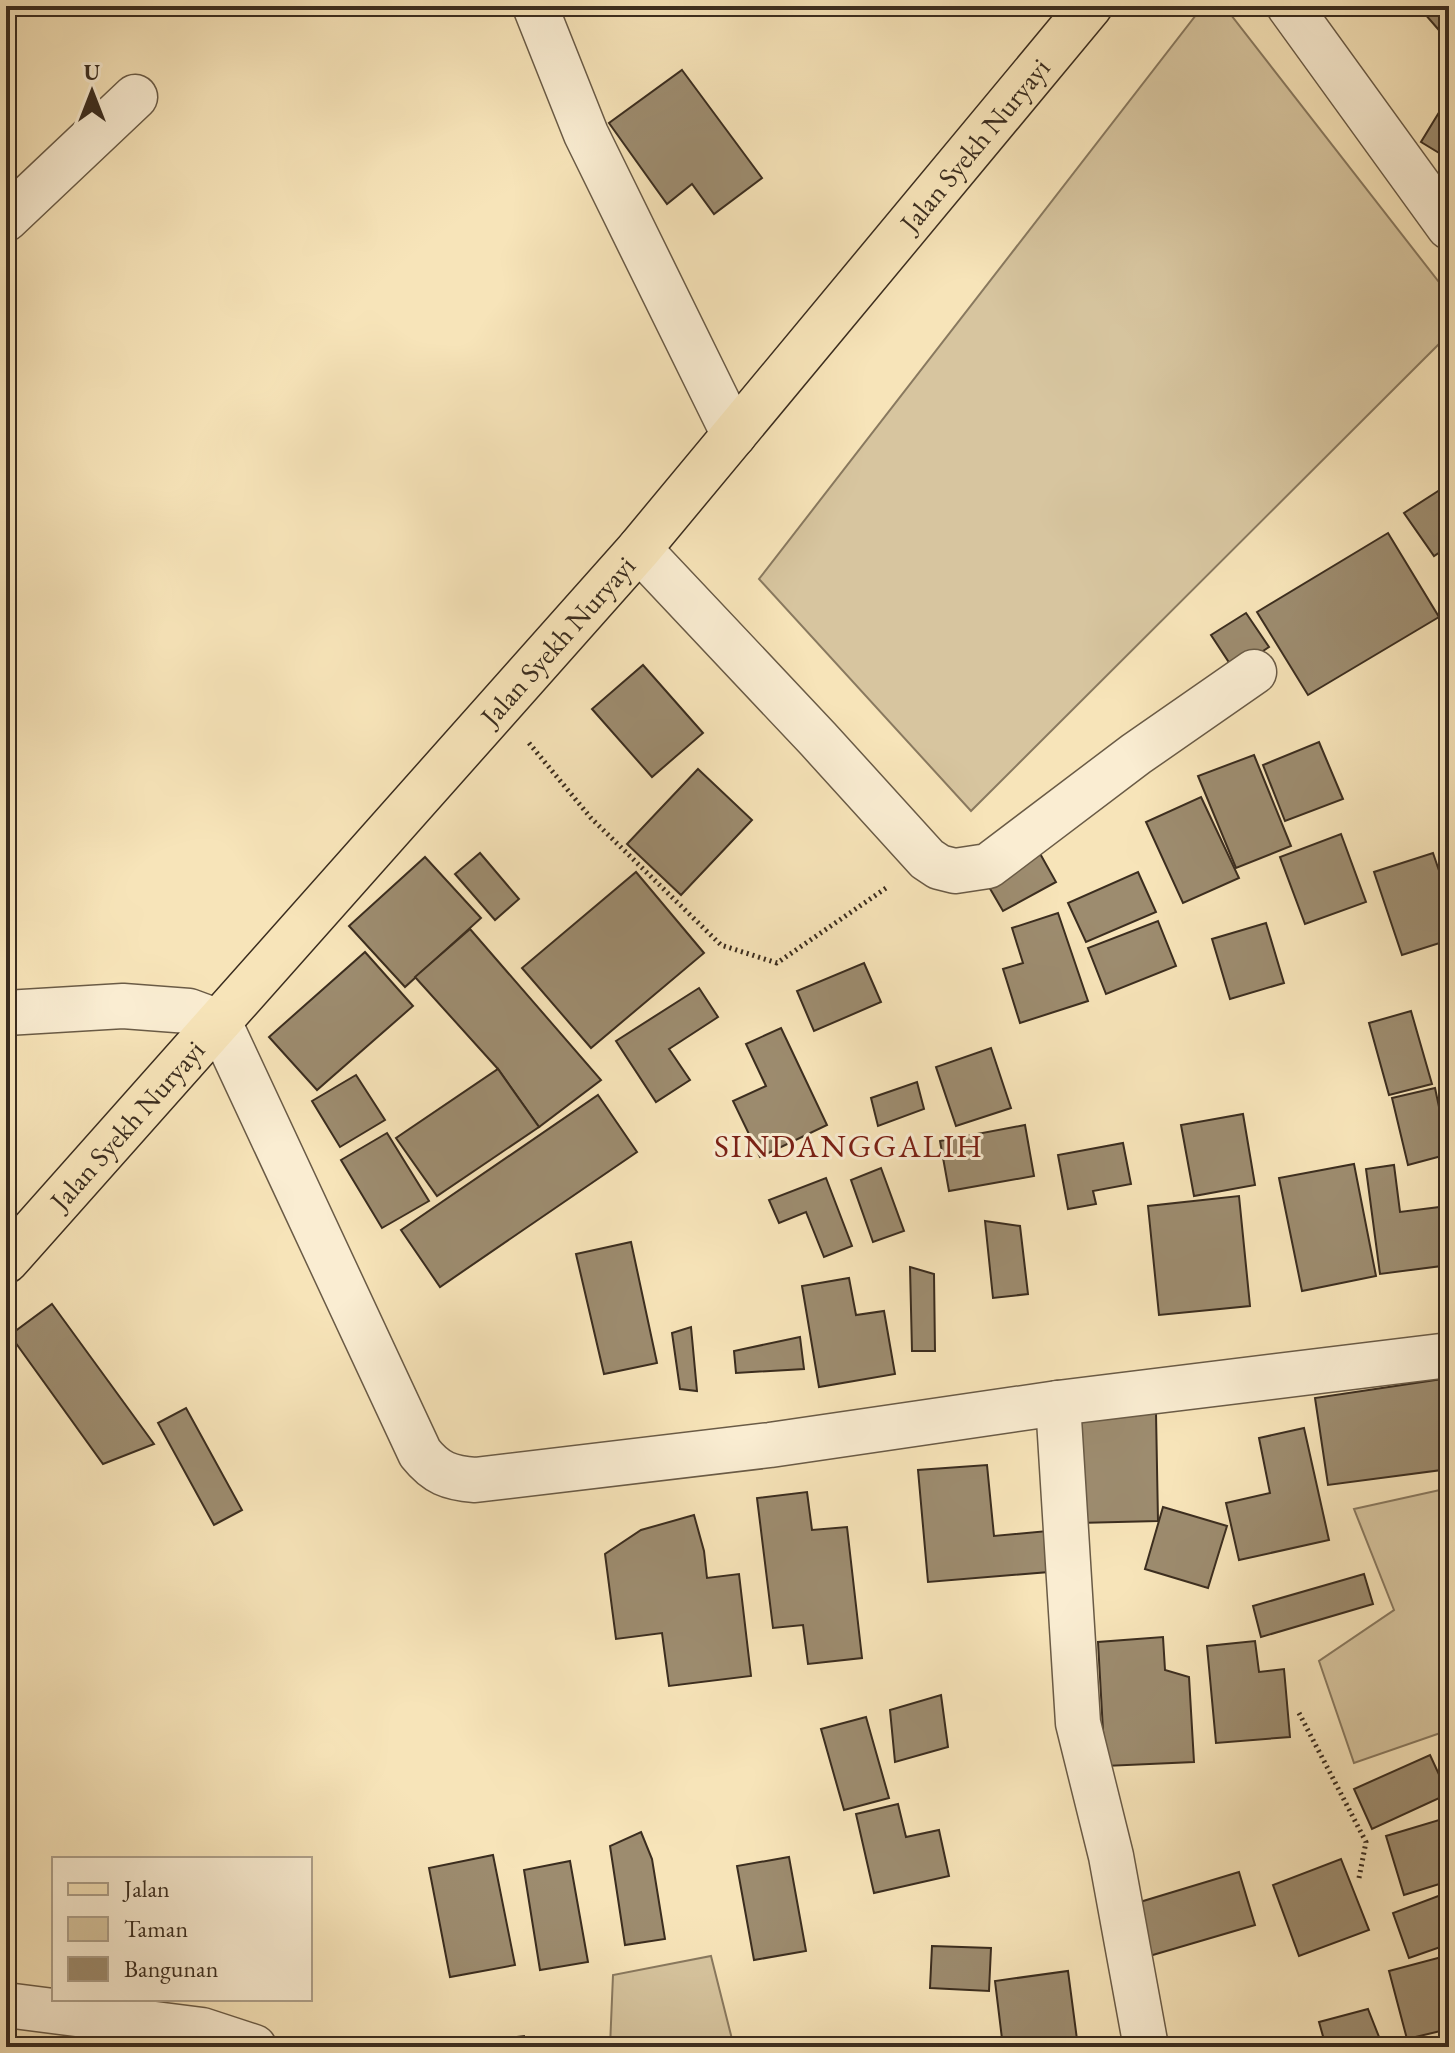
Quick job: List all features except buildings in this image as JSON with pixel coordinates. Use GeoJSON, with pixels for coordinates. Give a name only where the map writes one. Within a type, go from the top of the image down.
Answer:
{"type":"FeatureCollection","features":[{"type":"Feature","properties":{"kind":"main road","name":"Jalan Syekh Nuryayi"},"geometry":{"type":"LineString","coordinates":[[6,1261],[639,549],[1090,6]]}},
{"type":"Feature","properties":{"kind":"street"},"geometry":{"type":"LineString","coordinates":[[535,6],[586,134],[734,435]]}},
{"type":"Feature","properties":{"kind":"street"},"geometry":{"type":"LineString","coordinates":[[1289,6],[1449,227]]}},
{"type":"Feature","properties":{"kind":"street"},"geometry":{"type":"LineString","coordinates":[[6,219],[135,97]]}},
{"type":"Feature","properties":{"kind":"street"},"geometry":{"type":"LineString","coordinates":[[639,549],[927,859],[939,867],[955,871],[988,866],[1136,754],[1254,672]]}},
{"type":"Feature","properties":{"kind":"street"},"geometry":{"type":"LineString","coordinates":[[6,1013],[123,1006],[189,1011],[219,1022],[420,1453],[432,1468],[450,1478],[475,1480],[770,1445],[1058,1403],[1449,1355]]}},
{"type":"Feature","properties":{"kind":"street"},"geometry":{"type":"LineString","coordinates":[[1058,1403],[1078,1723],[1111,1856],[1146,2047]]}},
{"type":"Feature","properties":{"kind":"street"},"geometry":{"type":"LineString","coordinates":[[6,2005],[202,2030],[254,2047]]}},
{"type":"Feature","properties":{"kind":"path"},"geometry":{"type":"LineString","coordinates":[[498,705],[591,818],[721,945],[777,963],[927,859]]}},
{"type":"Feature","properties":{"kind":"path"},"geometry":{"type":"LineString","coordinates":[[1299,1713],[1366,1842],[1359,1878]]}},
{"type":"Feature","properties":{"kind":"green space"},"geometry":{"type":"Polygon","coordinates":[[[1203,6],[1224,6],[1449,295],[1449,334],[971,811],[759,579],[1203,6]]]}},
{"type":"Feature","properties":{"kind":"green space"},"geometry":{"type":"Polygon","coordinates":[[[1449,1488],[1449,1730],[1354,1763],[1319,1661],[1394,1610],[1354,1509],[1449,1488]]]}},
{"type":"Feature","properties":{"kind":"green space"},"geometry":{"type":"Polygon","coordinates":[[[711,1956],[734,2047],[610,2047],[613,1975],[711,1956]]]}},
{"type":"Feature","properties":{"kind":"district","name":"SINDANGGALIH"},"geometry":{"type":"Point","coordinates":[849,1146]}}]}
